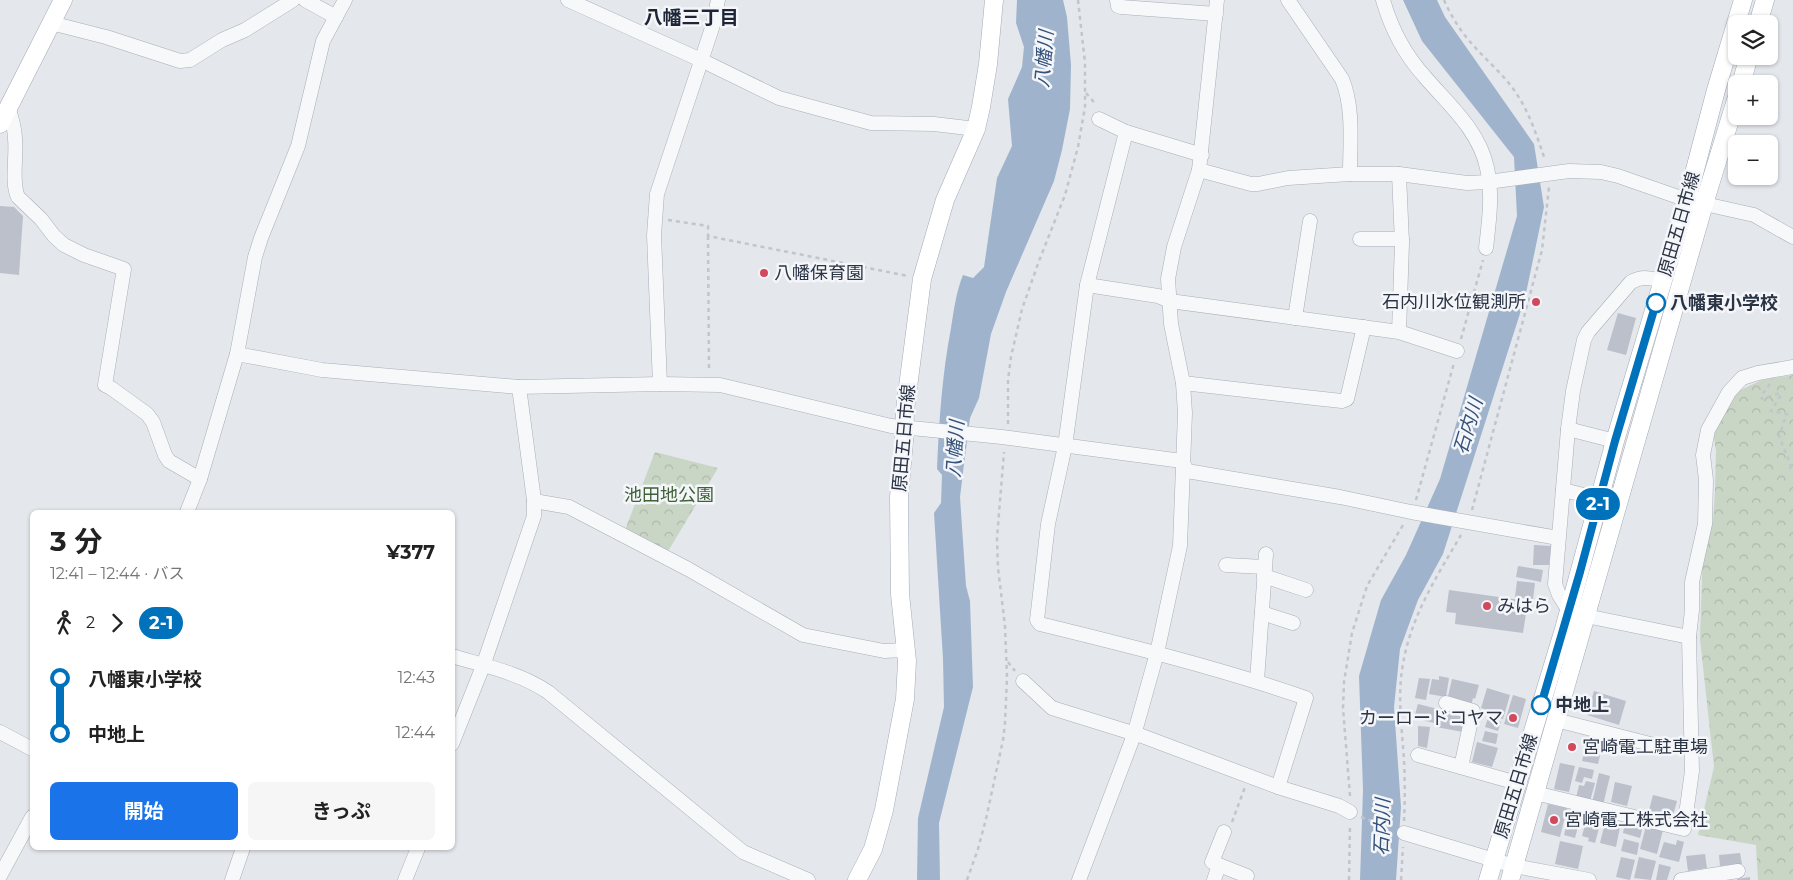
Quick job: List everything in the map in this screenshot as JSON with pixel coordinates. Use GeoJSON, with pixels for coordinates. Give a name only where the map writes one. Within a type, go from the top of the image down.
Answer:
{"type":"FeatureCollection","features":[{"type":"Feature","properties":{"kind":"main road"},"geometry":{"type":"LineString","coordinates":[[0,124],[63,0]]}},
{"type":"Feature","properties":{"kind":"main road","name":"原田五日市線"},"geometry":{"type":"LineString","coordinates":[[857,880],[872,848],[884,810],[905,699],[907,674],[900,594],[899,497],[908,428],[905,410],[922,279],[946,200],[976,129],[982,107],[994,0]]}},
{"type":"Feature","properties":{"kind":"main road","name":"原田五日市線"},"geometry":{"type":"LineString","coordinates":[[1512,873],[1556,720],[1600,499],[1615,441],[1687,200],[1716,90],[1743,0]]}},
{"type":"Feature","properties":{"kind":"main road"},"geometry":{"type":"LineString","coordinates":[[1761,15],[1765,0]]}},
{"type":"Feature","properties":{"kind":"main road","name":"原田五日市線"},"geometry":{"type":"LineString","coordinates":[[1488,880],[1517,783],[1578,613],[1728,125]]}},
{"type":"Feature","properties":{"kind":"street"},"geometry":{"type":"LineString","coordinates":[[51,23],[106,37],[180,61],[190,60],[222,40],[245,30],[293,0]]}},
{"type":"Feature","properties":{"kind":"street"},"geometry":{"type":"LineString","coordinates":[[305,0],[336,17]]}},
{"type":"Feature","properties":{"kind":"street"},"geometry":{"type":"LineString","coordinates":[[188,510],[200,478],[238,354],[255,257],[298,146],[320,51],[344,0]]}},
{"type":"Feature","properties":{"kind":"street"},"geometry":{"type":"LineString","coordinates":[[568,0],[701,60],[779,98],[862,122],[934,124],[976,129]]}},
{"type":"Feature","properties":{"kind":"street"},"geometry":{"type":"LineString","coordinates":[[660,384],[654,235],[657,194],[713,25],[718,0]]}},
{"type":"Feature","properties":{"kind":"street"},"geometry":{"type":"LineString","coordinates":[[1117,0],[1118,6],[1121,7],[1216,14]]}},
{"type":"Feature","properties":{"kind":"street"},"geometry":{"type":"LineString","coordinates":[[1078,880],[1134,734],[1158,653],[1180,546],[1185,413],[1183,383],[1171,324],[1168,279],[1174,247],[1202,155],[1217,0]]}},
{"type":"Feature","properties":{"kind":"street"},"geometry":{"type":"LineString","coordinates":[[1288,0],[1342,79],[1347,92],[1349,104],[1350,174]]}},
{"type":"Feature","properties":{"kind":"street"},"geometry":{"type":"LineString","coordinates":[[1383,0],[1396,36],[1408,56],[1424,77],[1467,124],[1479,146],[1492,182],[1486,248]]}},
{"type":"Feature","properties":{"kind":"street"},"geometry":{"type":"LineString","coordinates":[[9,108],[15,137],[15,176],[16,194],[18,197],[64,245],[84,255],[124,269],[105,385],[147,414],[154,422],[165,455],[169,461],[200,478]]}},
{"type":"Feature","properties":{"kind":"street"},"geometry":{"type":"LineString","coordinates":[[1099,119],[1126,132],[1202,155]]}},
{"type":"Feature","properties":{"kind":"street"},"geometry":{"type":"LineString","coordinates":[[1126,132],[1087,284],[1066,446],[1048,524],[1038,620],[1040,624],[1158,653],[1257,681],[1306,698],[1278,787]]}},
{"type":"Feature","properties":{"kind":"street"},"geometry":{"type":"LineString","coordinates":[[1199,170],[1251,184],[1288,178],[1350,174],[1399,174],[1467,183],[1492,182],[1569,171],[1601,172],[1687,200],[1754,215],[1793,237]]}},
{"type":"Feature","properties":{"kind":"street"},"geometry":{"type":"LineString","coordinates":[[1399,174],[1402,238],[1399,332]]}},
{"type":"Feature","properties":{"kind":"street"},"geometry":{"type":"LineString","coordinates":[[1295,318],[1310,221]]}},
{"type":"Feature","properties":{"kind":"street"},"geometry":{"type":"LineString","coordinates":[[1360,240],[1402,238]]}},
{"type":"Feature","properties":{"kind":"street"},"geometry":{"type":"LineString","coordinates":[[1662,282],[1650,278],[1642,278],[1631,282],[1588,332],[1582,349],[1568,429],[1555,584],[1559,595],[1578,613],[1689,637]]}},
{"type":"Feature","properties":{"kind":"street"},"geometry":{"type":"LineString","coordinates":[[1087,284],[1158,296],[1170,301],[1399,332],[1457,351]]}},
{"type":"Feature","properties":{"kind":"street"},"geometry":{"type":"LineString","coordinates":[[1183,383],[1346,400],[1364,327]]}},
{"type":"Feature","properties":{"kind":"street"},"geometry":{"type":"LineString","coordinates":[[238,354],[322,370],[518,387],[660,384],[720,385],[891,426],[1005,438],[1182,461]]}},
{"type":"Feature","properties":{"kind":"street"},"geometry":{"type":"LineString","coordinates":[[1535,793],[1684,829],[1692,771],[1689,637],[1692,610],[1692,582],[1705,524],[1706,480],[1703,455],[1708,430],[1728,392],[1742,378],[1787,368]]}},
{"type":"Feature","properties":{"kind":"street"},"geometry":{"type":"LineString","coordinates":[[455,736],[483,666],[534,516],[534,501],[518,387]]}},
{"type":"Feature","properties":{"kind":"street"},"geometry":{"type":"LineString","coordinates":[[1568,429],[1615,441]]}},
{"type":"Feature","properties":{"kind":"street"},"geometry":{"type":"LineString","coordinates":[[1182,461],[1187,471],[1340,497],[1558,538]]}},
{"type":"Feature","properties":{"kind":"street"},"geometry":{"type":"LineString","coordinates":[[1563,490],[1600,499]]}},
{"type":"Feature","properties":{"kind":"street"},"geometry":{"type":"LineString","coordinates":[[534,501],[569,507],[688,569],[803,635],[884,651],[905,650]]}},
{"type":"Feature","properties":{"kind":"street"},"geometry":{"type":"LineString","coordinates":[[1226,565],[1265,566],[1306,590]]}},
{"type":"Feature","properties":{"kind":"street"},"geometry":{"type":"LineString","coordinates":[[1257,681],[1265,566]]}},
{"type":"Feature","properties":{"kind":"street"},"geometry":{"type":"LineString","coordinates":[[1262,613],[1293,623]]}},
{"type":"Feature","properties":{"kind":"street"},"geometry":{"type":"LineString","coordinates":[[455,657],[536,684],[743,852],[808,880]]}},
{"type":"Feature","properties":{"kind":"street"},"geometry":{"type":"LineString","coordinates":[[1023,681],[1052,708],[1142,736],[1278,787],[1331,804],[1353,814]]}},
{"type":"Feature","properties":{"kind":"street"},"geometry":{"type":"LineString","coordinates":[[1446,703],[1473,711],[1461,767]]}},
{"type":"Feature","properties":{"kind":"street"},"geometry":{"type":"LineString","coordinates":[[1556,720],[1658,746]]}},
{"type":"Feature","properties":{"kind":"street"},"geometry":{"type":"LineString","coordinates":[[0,732],[30,748]]}},
{"type":"Feature","properties":{"kind":"street"},"geometry":{"type":"LineString","coordinates":[[1418,755],[1517,783]]}},
{"type":"Feature","properties":{"kind":"street"},"geometry":{"type":"LineString","coordinates":[[0,876],[30,821]]}},
{"type":"Feature","properties":{"kind":"street"},"geometry":{"type":"LineString","coordinates":[[1397,830],[1493,860],[1512,873],[1589,880]]}},
{"type":"Feature","properties":{"kind":"street"},"geometry":{"type":"LineString","coordinates":[[1226,831],[1212,862],[1247,876]]}},
{"type":"Feature","properties":{"kind":"street"},"geometry":{"type":"LineString","coordinates":[[232,880],[242,850]]}},
{"type":"Feature","properties":{"kind":"street"},"geometry":{"type":"LineString","coordinates":[[405,880],[417,850]]}},
{"type":"Feature","properties":{"kind":"street"},"geometry":{"type":"LineString","coordinates":[[1214,880],[1219,865]]}},
{"type":"Feature","properties":{"kind":"street"},"geometry":{"type":"LineString","coordinates":[[1681,880],[1738,871]]}},
{"type":"Feature","properties":{"kind":"path"},"geometry":{"type":"LineString","coordinates":[[967,880],[986,819],[1005,723],[1006,635],[998,568],[997,538],[1008,380],[1013,348],[1025,301],[1065,195],[1083,121],[1086,93],[1085,64],[1078,0]]}},
{"type":"Feature","properties":{"kind":"path"},"geometry":{"type":"LineString","coordinates":[[1402,880],[1397,830],[1404,780],[1400,714],[1403,664],[1419,611],[1469,521],[1542,250],[1548,204],[1547,174],[1534,127],[1515,91],[1467,39],[1444,0]]}},
{"type":"Feature","properties":{"kind":"path"},"geometry":{"type":"LineString","coordinates":[[655,218],[708,226],[709,384]]}},
{"type":"Feature","properties":{"kind":"path"},"geometry":{"type":"LineString","coordinates":[[708,236],[922,279]]}},
{"type":"Feature","properties":{"kind":"path"},"geometry":{"type":"LineString","coordinates":[[1349,880],[1353,814],[1343,708],[1344,682],[1352,633],[1367,586],[1415,512],[1486,248]]}},
{"type":"Feature","properties":{"kind":"path"},"geometry":{"type":"LineString","coordinates":[[1787,368],[1761,396],[1762,398],[1781,394],[1771,412],[1787,414],[1778,436],[1793,471]]}},
{"type":"Feature","properties":{"kind":"path"},"geometry":{"type":"LineString","coordinates":[[1226,831],[1249,776]]}},
{"type":"Feature","properties":{"kind":"path"},"geometry":{"type":"LineString","coordinates":[[1353,814],[1397,830]]}},
{"type":"Feature","properties":{"kind":"green space"},"geometry":{"type":"Polygon","coordinates":[[[1793,375],[1793,880],[1758,880],[1756,845],[1698,835],[1714,767],[1700,639],[1703,546],[1713,522],[1716,451],[1713,432],[1734,393],[1762,380],[1793,375]]]}},
{"type":"Feature","properties":{"kind":"green space","name":"池田地公園"},"geometry":{"type":"Polygon","coordinates":[[[655,452],[718,468],[667,553],[625,530],[655,452]]]}},
{"type":"Feature","properties":{"kind":"water","name":"八幡川"},"geometry":{"type":"Polygon","coordinates":[[[1017,0],[1063,0],[1067,17],[1071,65],[1070,109],[1054,181],[1006,292],[991,334],[979,398],[970,418],[960,497],[966,586],[970,601],[973,687],[939,823],[940,880],[917,880],[918,818],[944,707],[934,513],[941,503],[942,475],[937,469],[943,381],[959,288],[963,275],[973,278],[984,267],[997,178],[1012,146],[1008,99],[1022,67],[1024,47],[1016,23],[1017,0]]]}},
{"type":"Feature","properties":{"kind":"water","name":"石内川"},"geometry":{"type":"Polygon","coordinates":[[[1403,0],[1437,0],[1445,17],[1534,144],[1544,207],[1525,298],[1443,554],[1418,600],[1400,649],[1394,707],[1401,807],[1396,880],[1360,880],[1363,790],[1359,676],[1381,600],[1406,555],[1440,479],[1517,216],[1514,157],[1422,41],[1403,0]]]}},
{"type":"Feature","properties":{"kind":"building"},"geometry":{"type":"Polygon","coordinates":[[[0,206],[14,207],[23,216],[19,275],[0,273],[0,206]]]}},
{"type":"Feature","properties":{"kind":"building"},"geometry":{"type":"Polygon","coordinates":[[[1618,313],[1636,318],[1626,355],[1607,350],[1618,313]]]}},
{"type":"Feature","properties":{"kind":"building"},"geometry":{"type":"Polygon","coordinates":[[[1534,545],[1551,546],[1549,565],[1533,565],[1534,545]]]}},
{"type":"Feature","properties":{"kind":"building"},"geometry":{"type":"Polygon","coordinates":[[[1518,566],[1543,570],[1541,582],[1516,577],[1518,566]]]}},
{"type":"Feature","properties":{"kind":"building"},"geometry":{"type":"Polygon","coordinates":[[[1517,581],[1535,583],[1533,599],[1515,597],[1517,581]]]}},
{"type":"Feature","properties":{"kind":"building","name":"みはら"},"geometry":{"type":"Polygon","coordinates":[[[1449,590],[1528,601],[1523,633],[1455,624],[1456,613],[1446,612],[1449,590]]]}},
{"type":"Feature","properties":{"kind":"building"},"geometry":{"type":"Polygon","coordinates":[[[1439,676],[1449,678],[1446,697],[1429,694],[1432,679],[1439,680],[1439,676]]]}},
{"type":"Feature","properties":{"kind":"building"},"geometry":{"type":"Polygon","coordinates":[[[1419,678],[1430,679],[1426,700],[1415,698],[1419,678]]]}},
{"type":"Feature","properties":{"kind":"building"},"geometry":{"type":"Polygon","coordinates":[[[1452,679],[1479,685],[1471,706],[1447,701],[1452,679]]]}},
{"type":"Feature","properties":{"kind":"building"},"geometry":{"type":"Polygon","coordinates":[[[1487,688],[1510,695],[1503,719],[1490,716],[1491,711],[1481,708],[1487,688]]]}},
{"type":"Feature","properties":{"kind":"building"},"geometry":{"type":"Polygon","coordinates":[[[1594,691],[1626,701],[1619,725],[1587,715],[1594,691]]]}},
{"type":"Feature","properties":{"kind":"building"},"geometry":{"type":"Polygon","coordinates":[[[1513,695],[1526,699],[1518,728],[1504,724],[1513,695]]]}},
{"type":"Feature","properties":{"kind":"building"},"geometry":{"type":"Polygon","coordinates":[[[1418,704],[1438,709],[1434,723],[1414,718],[1418,704]]]}},
{"type":"Feature","properties":{"kind":"building"},"geometry":{"type":"Polygon","coordinates":[[[1439,712],[1466,717],[1463,732],[1436,727],[1439,712]]]}},
{"type":"Feature","properties":{"kind":"building"},"geometry":{"type":"Polygon","coordinates":[[[1488,718],[1501,722],[1498,731],[1485,727],[1488,718]]]}},
{"type":"Feature","properties":{"kind":"building"},"geometry":{"type":"Polygon","coordinates":[[[1418,726],[1430,727],[1427,748],[1418,746],[1418,726]]]}},
{"type":"Feature","properties":{"kind":"building"},"geometry":{"type":"Polygon","coordinates":[[[1485,731],[1498,734],[1496,744],[1482,741],[1485,731]]]}},
{"type":"Feature","properties":{"kind":"building"},"geometry":{"type":"Polygon","coordinates":[[[1588,736],[1611,742],[1608,753],[1601,751],[1598,764],[1582,761],[1588,736]]]}},
{"type":"Feature","properties":{"kind":"building"},"geometry":{"type":"Polygon","coordinates":[[[1477,742],[1498,748],[1492,767],[1472,762],[1477,742]]]}},
{"type":"Feature","properties":{"kind":"building"},"geometry":{"type":"Polygon","coordinates":[[[1560,763],[1575,766],[1569,792],[1554,789],[1560,763]]]}},
{"type":"Feature","properties":{"kind":"building"},"geometry":{"type":"Polygon","coordinates":[[[1579,767],[1594,770],[1592,779],[1584,777],[1582,783],[1575,781],[1579,767]]]}},
{"type":"Feature","properties":{"kind":"building"},"geometry":{"type":"Polygon","coordinates":[[[1599,773],[1610,776],[1603,805],[1592,803],[1599,773]]]}},
{"type":"Feature","properties":{"kind":"building"},"geometry":{"type":"Polygon","coordinates":[[[1586,781],[1595,783],[1590,801],[1576,798],[1579,785],[1584,786],[1586,781]]]}},
{"type":"Feature","properties":{"kind":"building"},"geometry":{"type":"Polygon","coordinates":[[[1615,782],[1632,786],[1627,806],[1611,802],[1615,782]]]}},
{"type":"Feature","properties":{"kind":"building"},"geometry":{"type":"Polygon","coordinates":[[[1653,795],[1677,801],[1672,819],[1648,814],[1653,795]]]}},
{"type":"Feature","properties":{"kind":"building","name":"宮崎電工株式会社"},"geometry":{"type":"Polygon","coordinates":[[[1548,804],[1567,808],[1560,837],[1541,832],[1548,804]]]}},
{"type":"Feature","properties":{"kind":"building"},"geometry":{"type":"Polygon","coordinates":[[[1570,809],[1582,812],[1575,838],[1564,835],[1570,809]]]}},
{"type":"Feature","properties":{"kind":"building"},"geometry":{"type":"Polygon","coordinates":[[[1588,814],[1602,817],[1595,843],[1588,841],[1589,838],[1582,836],[1588,814]]]}},
{"type":"Feature","properties":{"kind":"building"},"geometry":{"type":"Polygon","coordinates":[[[1625,822],[1643,826],[1640,838],[1623,833],[1625,822]]]}},
{"type":"Feature","properties":{"kind":"building"},"geometry":{"type":"Polygon","coordinates":[[[1605,823],[1620,827],[1616,847],[1600,843],[1605,823]]]}},
{"type":"Feature","properties":{"kind":"building"},"geometry":{"type":"Polygon","coordinates":[[[1646,826],[1663,830],[1657,854],[1640,849],[1646,826]]]}},
{"type":"Feature","properties":{"kind":"building"},"geometry":{"type":"Polygon","coordinates":[[[1624,839],[1639,843],[1637,855],[1621,851],[1624,839]]]}},
{"type":"Feature","properties":{"kind":"building"},"geometry":{"type":"Polygon","coordinates":[[[1677,840],[1684,842],[1679,862],[1659,857],[1664,842],[1676,845],[1677,840]]]}},
{"type":"Feature","properties":{"kind":"building"},"geometry":{"type":"Polygon","coordinates":[[[1560,841],[1583,846],[1578,869],[1555,864],[1560,841]]]}},
{"type":"Feature","properties":{"kind":"building"},"geometry":{"type":"Polygon","coordinates":[[[1740,853],[1742,864],[1720,866],[1719,855],[1740,853]]]}},
{"type":"Feature","properties":{"kind":"building"},"geometry":{"type":"Polygon","coordinates":[[[1705,854],[1707,868],[1688,871],[1686,856],[1705,854]]]}},
{"type":"Feature","properties":{"kind":"building"},"geometry":{"type":"Polygon","coordinates":[[[1621,857],[1635,860],[1630,880],[1616,877],[1621,857]]]}},
{"type":"Feature","properties":{"kind":"building"},"geometry":{"type":"Polygon","coordinates":[[[1639,857],[1656,861],[1651,880],[1634,878],[1639,857]]]}},
{"type":"Feature","properties":{"kind":"building"},"geometry":{"type":"Polygon","coordinates":[[[1659,864],[1671,867],[1667,880],[1656,880],[1659,864]]]}},
{"type":"Feature","properties":{"kind":"building"},"geometry":{"type":"Polygon","coordinates":[[[1750,877],[1750,880],[1737,880],[1737,879],[1750,877]]]}},
{"type":"Feature","properties":{"kind":"bus line","name":"2-1"},"geometry":{"type":"LineString","coordinates":[[1541,705],[1656,303]]}},
{"type":"Feature","properties":{"kind":"place","name":"八幡保育園"},"geometry":{"type":"Point","coordinates":[764,273]}},
{"type":"Feature","properties":{"kind":"place","name":"石内川水位観測所"},"geometry":{"type":"Point","coordinates":[1536,302]}},
{"type":"Feature","properties":{"kind":"place","name":"八幡東小学校"},"geometry":{"type":"Point","coordinates":[1656,303]}},
{"type":"Feature","properties":{"kind":"place","name":"みはら"},"geometry":{"type":"Point","coordinates":[1487,606]}},
{"type":"Feature","properties":{"kind":"place","name":"中地上"},"geometry":{"type":"Point","coordinates":[1541,705]}},
{"type":"Feature","properties":{"kind":"place","name":"カーロードコヤマ"},"geometry":{"type":"Point","coordinates":[1513,718]}},
{"type":"Feature","properties":{"kind":"place","name":"宮崎電工駐車場"},"geometry":{"type":"Point","coordinates":[1572,747]}},
{"type":"Feature","properties":{"kind":"place","name":"宮崎電工株式会社"},"geometry":{"type":"Point","coordinates":[1554,820]}},
{"type":"Feature","properties":{"kind":"district","name":"八幡三丁目"},"geometry":{"type":"Point","coordinates":[691,17]}}]}
